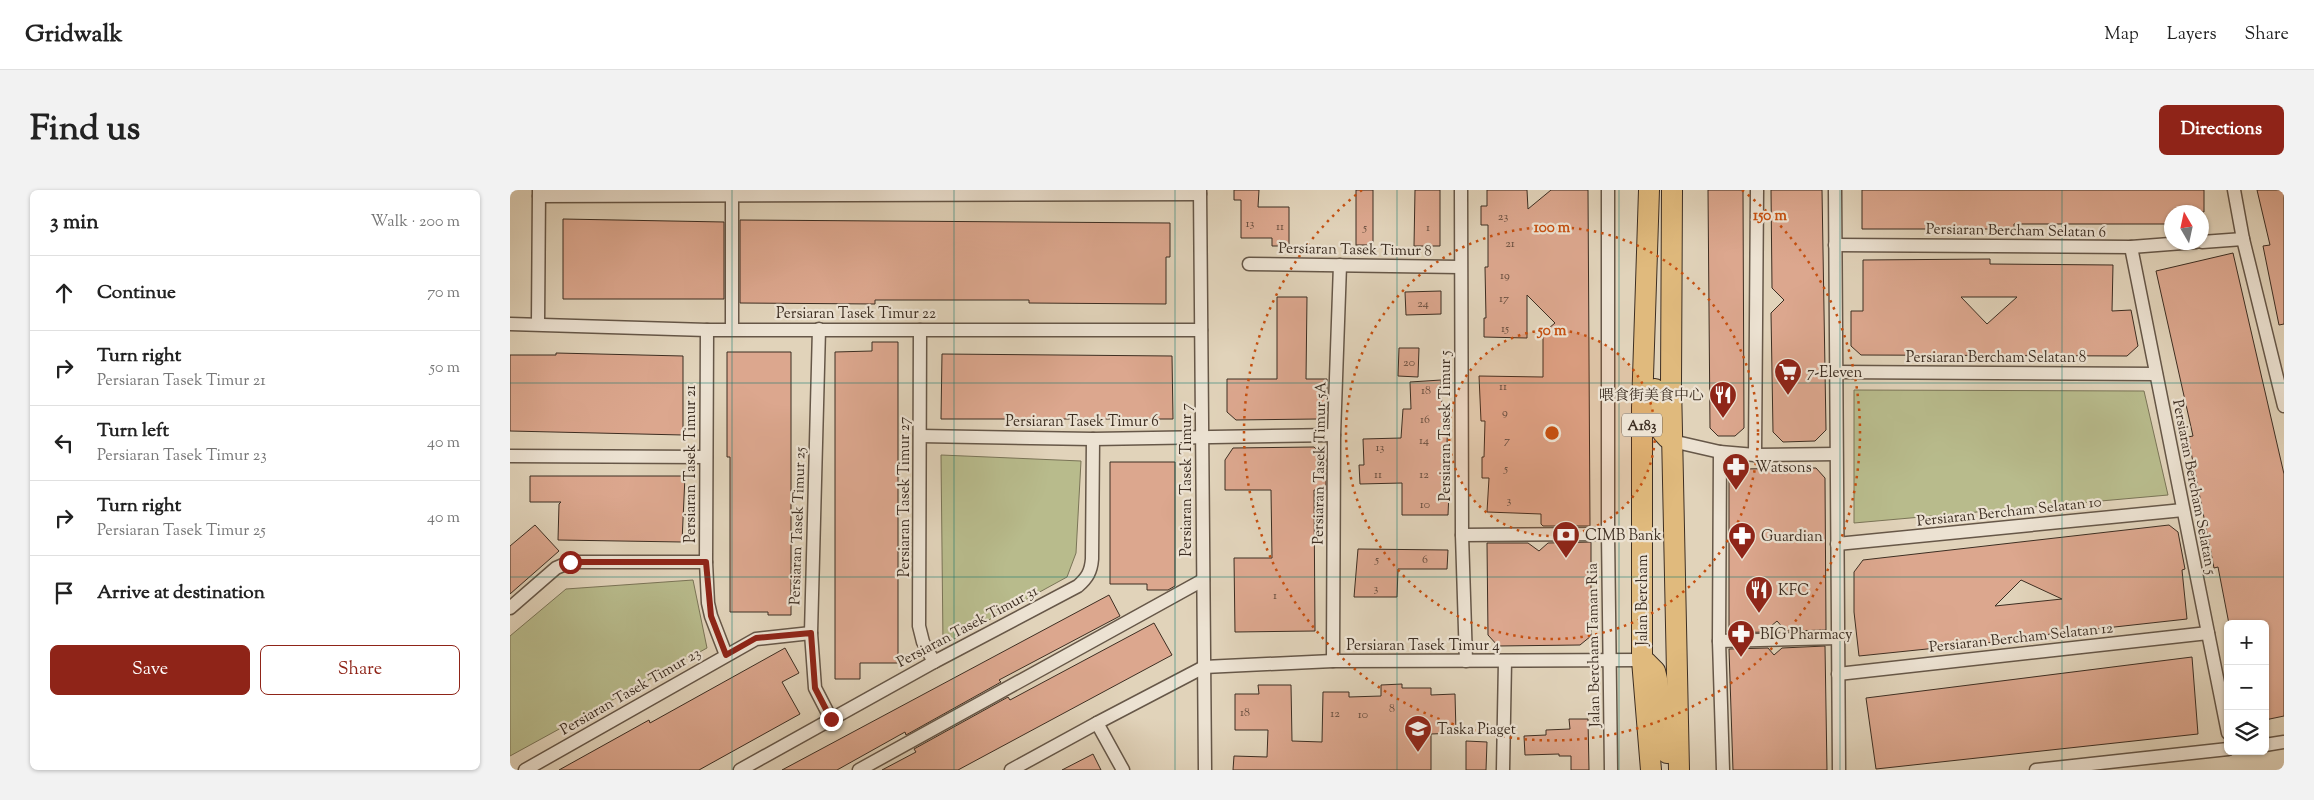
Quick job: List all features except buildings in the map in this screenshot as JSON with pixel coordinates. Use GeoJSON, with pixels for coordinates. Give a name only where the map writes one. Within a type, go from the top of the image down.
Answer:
{"type":"FeatureCollection","features":[{"type":"Feature","properties":{"kind":"main road","name":"Jalan Bercham"},"geometry":{"type":"LineString","coordinates":[[1649,190],[1642,408],[1642,660],[1651,770]]}},
{"type":"Feature","properties":{"kind":"main road","name":"A183"},"geometry":{"type":"LineString","coordinates":[[1672,190],[1672,440],[1679,770]]}},
{"type":"Feature","properties":{"kind":"main road"},"geometry":{"type":"LineString","coordinates":[[1646,283],[1655,313],[1656,415],[1662,432],[1672,440]]}},
{"type":"Feature","properties":{"kind":"main road"},"geometry":{"type":"LineString","coordinates":[[1642,660],[1651,666],[1658,678],[1668,770]]}},
{"type":"Feature","properties":{"kind":"street","name":"Persiaran Tasek Timur 5"},"geometry":{"type":"LineString","coordinates":[[1461,190],[1462,535],[1466,661]]}},
{"type":"Feature","properties":{"kind":"street","name":"Jalan Bercham Taman Ria"},"geometry":{"type":"LineString","coordinates":[[1608,190],[1608,659],[1612,770]]}},
{"type":"Feature","properties":{"kind":"street"},"geometry":{"type":"LineString","coordinates":[[1755,454],[1756,190]]}},
{"type":"Feature","properties":{"kind":"street"},"geometry":{"type":"LineString","coordinates":[[1835,190],[1839,770]]}},
{"type":"Feature","properties":{"kind":"street"},"geometry":{"type":"LineString","coordinates":[[2234,190],[2243,239],[2284,406]]}},
{"type":"Feature","properties":{"kind":"street"},"geometry":{"type":"LineString","coordinates":[[538,324],[539,193],[732,195],[1200,192]]}},
{"type":"Feature","properties":{"kind":"street","name":"Persiaran Tasek Timur 7"},"geometry":{"type":"LineString","coordinates":[[1200,192],[1204,437],[1205,770]]}},
{"type":"Feature","properties":{"kind":"street"},"geometry":{"type":"LineString","coordinates":[[732,195],[732,330]]}},
{"type":"Feature","properties":{"kind":"street"},"geometry":{"type":"LineString","coordinates":[[2209,241],[2243,239]]}},
{"type":"Feature","properties":{"kind":"street","name":"Persiaran Bercham Selatan 6"},"geometry":{"type":"LineString","coordinates":[[1835,245],[2131,248],[2164,245]]}},
{"type":"Feature","properties":{"kind":"street","name":"Persiaran Bercham Selatan 5"},"geometry":{"type":"LineString","coordinates":[[2131,248],[2224,713]]}},
{"type":"Feature","properties":{"kind":"street","name":"Persiaran Tasek Timur 8"},"geometry":{"type":"LineString","coordinates":[[1249,264],[1460,267]]}},
{"type":"Feature","properties":{"kind":"street","name":"Persiaran Tasek Timur 5A"},"geometry":{"type":"LineString","coordinates":[[1333,661],[1334,435],[1340,265]]}},
{"type":"Feature","properties":{"kind":"street","name":"Persiaran Tasek Timur 22"},"geometry":{"type":"LineString","coordinates":[[510,324],[706,330],[1201,330]]}},
{"type":"Feature","properties":{"kind":"street","name":"Persiaran Tasek Timur 21"},"geometry":{"type":"LineString","coordinates":[[706,330],[706,562],[711,616],[726,655]]}},
{"type":"Feature","properties":{"kind":"street","name":"Persiaran Tasek Timur 25"},"geometry":{"type":"LineString","coordinates":[[819,330],[811,633],[815,688],[831,719]]}},
{"type":"Feature","properties":{"kind":"street","name":"Persiaran Tasek Timur 27"},"geometry":{"type":"LineString","coordinates":[[920,330],[919,626],[923,642],[934,662]]}},
{"type":"Feature","properties":{"kind":"street","name":"Persiaran Bercham Selatan 8"},"geometry":{"type":"LineString","coordinates":[[1836,372],[2156,374]]}},
{"type":"Feature","properties":{"kind":"street","name":"Persiaran Tasek Timur 6"},"geometry":{"type":"LineString","coordinates":[[920,436],[1092,439],[1334,435]]}},
{"type":"Feature","properties":{"kind":"street","name":"Persiaran Tasek Timur 31"},"geometry":{"type":"LineString","coordinates":[[740,770],[934,662],[1078,586],[1087,578],[1092,568],[1092,439]]}},
{"type":"Feature","properties":{"kind":"street"},"geometry":{"type":"LineString","coordinates":[[1672,440],[1720,452],[1836,454]]}},
{"type":"Feature","properties":{"kind":"street"},"geometry":{"type":"LineString","coordinates":[[1720,452],[1719,641],[1723,770]]}},
{"type":"Feature","properties":{"kind":"street"},"geometry":{"type":"LineString","coordinates":[[510,456],[706,456]]}},
{"type":"Feature","properties":{"kind":"street","name":"Persiaran Bercham Selatan 10"},"geometry":{"type":"LineString","coordinates":[[1837,544],[2183,510]]}},
{"type":"Feature","properties":{"kind":"street"},"geometry":{"type":"LineString","coordinates":[[1462,535],[1608,534]]}},
{"type":"Feature","properties":{"kind":"street"},"geometry":{"type":"LineString","coordinates":[[510,608],[556,568],[570,562],[706,562]]}},
{"type":"Feature","properties":{"kind":"street"},"geometry":{"type":"LineString","coordinates":[[859,770],[1203,580]]}},
{"type":"Feature","properties":{"kind":"street","name":"Persiaran Tasek Timur 23"},"geometry":{"type":"LineString","coordinates":[[525,770],[756,638],[811,633]]}},
{"type":"Feature","properties":{"kind":"street","name":"Persiaran Bercham Selatan 12"},"geometry":{"type":"LineString","coordinates":[[1838,674],[2208,633]]}},
{"type":"Feature","properties":{"kind":"street"},"geometry":{"type":"LineString","coordinates":[[1719,641],[1838,638]]}},
{"type":"Feature","properties":{"kind":"street","name":"Persiaran Tasek Timur 4"},"geometry":{"type":"LineString","coordinates":[[1204,667],[1333,661],[1642,660]]}},
{"type":"Feature","properties":{"kind":"street"},"geometry":{"type":"LineString","coordinates":[[1504,770],[1505,661]]}},
{"type":"Feature","properties":{"kind":"street"},"geometry":{"type":"LineString","coordinates":[[1011,770],[1204,667]]}},
{"type":"Feature","properties":{"kind":"street"},"geometry":{"type":"LineString","coordinates":[[1097,723],[1123,770]]}},
{"type":"Feature","properties":{"kind":"street"},"geometry":{"type":"LineString","coordinates":[[2269,744],[2284,742]]}},
{"type":"Feature","properties":{"kind":"street"},"geometry":{"type":"LineString","coordinates":[[2036,770],[2224,749]]}},
{"type":"Feature","properties":{"kind":"green space"},"geometry":{"type":"Polygon","coordinates":[[[1854,390],[2144,391],[2168,495],[1854,523],[1854,390]]]}},
{"type":"Feature","properties":{"kind":"green space"},"geometry":{"type":"Polygon","coordinates":[[[941,455],[1081,461],[1076,553],[1067,577],[943,645],[941,455]]]}},
{"type":"Feature","properties":{"kind":"green space"},"geometry":{"type":"Polygon","coordinates":[[[693,580],[707,648],[510,756],[510,636],[566,589],[693,580]]]}},
{"type":"Feature","properties":{"kind":"place","name":"7-Eleven"},"geometry":{"type":"Point","coordinates":[1788,396]}},
{"type":"Feature","properties":{"kind":"place","name":"喂食街美食中心"},"geometry":{"type":"Point","coordinates":[1723,419]}},
{"type":"Feature","properties":{"kind":"place","name":"Watsons"},"geometry":{"type":"Point","coordinates":[1736,491]}},
{"type":"Feature","properties":{"kind":"place","name":"CIMB Bank"},"geometry":{"type":"Point","coordinates":[1566,559]}},
{"type":"Feature","properties":{"kind":"place","name":"Guardian"},"geometry":{"type":"Point","coordinates":[1742,560]}},
{"type":"Feature","properties":{"kind":"place","name":"KFC"},"geometry":{"type":"Point","coordinates":[1759,614]}},
{"type":"Feature","properties":{"kind":"place","name":"BIG Pharmacy"},"geometry":{"type":"Point","coordinates":[1741,658]}},
{"type":"Feature","properties":{"kind":"place","name":"Taska Piaget"},"geometry":{"type":"Point","coordinates":[1418,753]}},
{"type":"Feature","properties":{"kind":"route"},"geometry":{"type":"LineString","coordinates":[[570,562],[706,562],[708,603],[726,655],[756,638],[811,633],[815,688],[831,719]]}}]}
